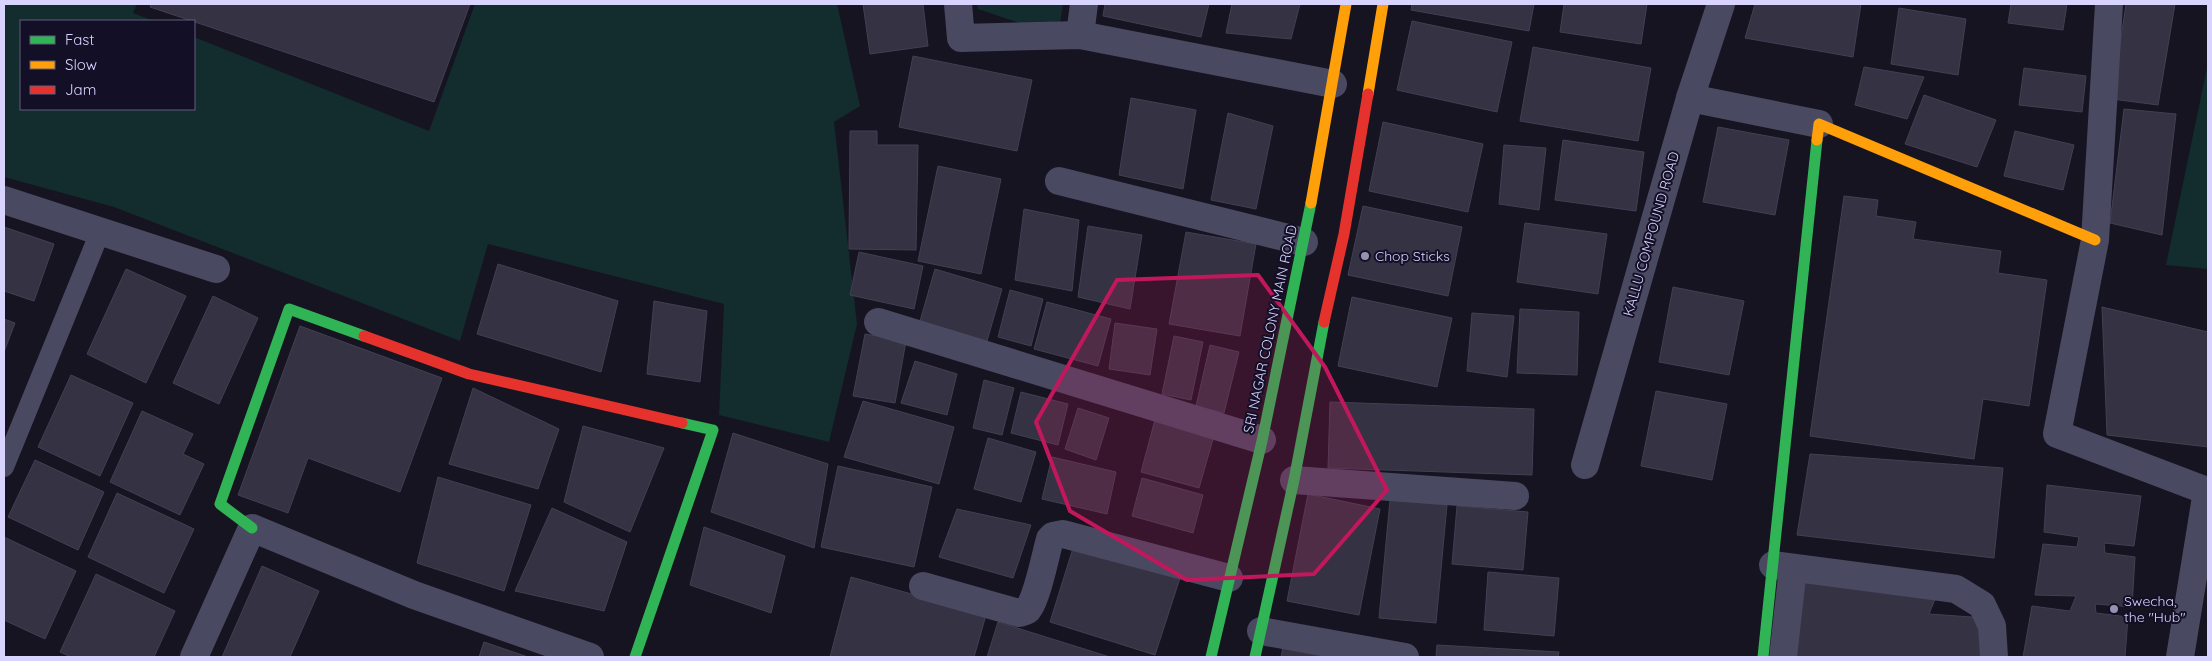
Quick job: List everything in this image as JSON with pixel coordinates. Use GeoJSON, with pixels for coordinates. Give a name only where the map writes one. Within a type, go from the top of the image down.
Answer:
{"type":"FeatureCollection","features":[{"type":"Feature","properties":{"kind":"street"},"geometry":{"type":"LineString","coordinates":[[958,4],[961,38],[1080,35],[1334,84]]}},
{"type":"Feature","properties":{"kind":"street"},"geometry":{"type":"LineString","coordinates":[[1080,35],[1084,4]]}},
{"type":"Feature","properties":{"kind":"street","name":"SRI NAGAR COLONY MAIN ROAD"},"geometry":{"type":"LineString","coordinates":[[1211,657],[1262,440],[1304,242],[1334,84],[1346,4]]}},
{"type":"Feature","properties":{"kind":"street"},"geometry":{"type":"LineString","coordinates":[[1255,657],[1294,480],[1313,373],[1344,234],[1383,4]]}},
{"type":"Feature","properties":{"kind":"street","name":"KALLU COMPOUND ROAD"},"geometry":{"type":"LineString","coordinates":[[1585,465],[1690,98],[1721,4]]}},
{"type":"Feature","properties":{"kind":"street"},"geometry":{"type":"LineString","coordinates":[[2109,4],[2095,240],[2057,434],[2207,491],[2198,605],[2180,657]]}},
{"type":"Feature","properties":{"kind":"street"},"geometry":{"type":"LineString","coordinates":[[1690,98],[1819,124],[2095,240]]}},
{"type":"Feature","properties":{"kind":"street"},"geometry":{"type":"LineString","coordinates":[[1783,657],[1783,567],[1819,124]]}},
{"type":"Feature","properties":{"kind":"street"},"geometry":{"type":"LineString","coordinates":[[1059,181],[1304,242]]}},
{"type":"Feature","properties":{"kind":"street"},"geometry":{"type":"LineString","coordinates":[[4,200],[216,269]]}},
{"type":"Feature","properties":{"kind":"street"},"geometry":{"type":"LineString","coordinates":[[590,657],[414,595],[252,528],[220,504],[289,309],[469,374],[713,430],[634,657]]}},
{"type":"Feature","properties":{"kind":"street"},"geometry":{"type":"LineString","coordinates":[[878,322],[1262,440]]}},
{"type":"Feature","properties":{"kind":"street"},"geometry":{"type":"LineString","coordinates":[[1294,480],[1515,496]]}},
{"type":"Feature","properties":{"kind":"street"},"geometry":{"type":"LineString","coordinates":[[194,657],[252,528]]}},
{"type":"Feature","properties":{"kind":"street"},"geometry":{"type":"LineString","coordinates":[[924,586],[1019,613],[1027,611],[1033,600],[1050,539],[1053,536],[1063,534],[1229,578]]}},
{"type":"Feature","properties":{"kind":"street"},"geometry":{"type":"LineString","coordinates":[[1764,657],[1783,567]]}},
{"type":"Feature","properties":{"kind":"street"},"geometry":{"type":"LineString","coordinates":[[1783,567],[1956,589],[1982,605],[1992,626],[1994,657]]}},
{"type":"Feature","properties":{"kind":"street"},"geometry":{"type":"LineString","coordinates":[[1261,631],[1404,657]]}},
{"type":"Feature","properties":{"kind":"lane"},"geometry":{"type":"LineString","coordinates":[[4,467],[100,232]]}},
{"type":"Feature","properties":{"kind":"highlighted area"},"geometry":{"type":"Polygon","coordinates":[[[1258,275],[1325,367],[1387,490],[1314,574],[1187,580],[1070,511],[1036,422],[1117,280],[1258,275]]]}},
{"type":"Feature","properties":{"kind":"green space"},"geometry":{"type":"Polygon","coordinates":[[[4,4],[137,4],[133,13],[151,20],[20,20],[20,110],[195,110],[195,37],[429,131],[475,4],[837,4],[860,106],[834,122],[857,324],[829,442],[719,415],[724,304],[488,244],[460,341],[114,207],[4,177],[4,4]]]}},
{"type":"Feature","properties":{"kind":"green space"},"geometry":{"type":"Polygon","coordinates":[[[977,4],[1063,4],[1058,36],[978,9],[977,4]]]}},
{"type":"Feature","properties":{"kind":"green space"},"geometry":{"type":"Polygon","coordinates":[[[2208,63],[2208,269],[2166,265],[2208,63]]]}},
{"type":"Feature","properties":{"kind":"building"},"geometry":{"type":"Polygon","coordinates":[[[151,4],[470,4],[434,102],[195,22],[195,20],[189,20],[150,7],[151,4]]]}},
{"type":"Feature","properties":{"kind":"building"},"geometry":{"type":"Polygon","coordinates":[[[863,4],[923,4],[928,46],[870,54],[863,4]]]}},
{"type":"Feature","properties":{"kind":"building"},"geometry":{"type":"Polygon","coordinates":[[[1105,4],[1209,4],[1201,37],[1103,16],[1105,4]]]}},
{"type":"Feature","properties":{"kind":"building"},"geometry":{"type":"Polygon","coordinates":[[[1232,4],[1300,4],[1291,39],[1226,33],[1232,4]]]}},
{"type":"Feature","properties":{"kind":"building"},"geometry":{"type":"Polygon","coordinates":[[[1412,4],[1534,4],[1529,31],[1411,10],[1412,4]]]}},
{"type":"Feature","properties":{"kind":"building"},"geometry":{"type":"Polygon","coordinates":[[[1564,4],[1647,4],[1641,44],[1560,32],[1564,4]]]}},
{"type":"Feature","properties":{"kind":"building"},"geometry":{"type":"Polygon","coordinates":[[[1755,4],[1861,4],[1853,57],[1745,38],[1755,4]]]}},
{"type":"Feature","properties":{"kind":"building"},"geometry":{"type":"Polygon","coordinates":[[[2011,4],[2067,4],[2063,30],[2008,23],[2011,4]]]}},
{"type":"Feature","properties":{"kind":"building"},"geometry":{"type":"Polygon","coordinates":[[[2126,4],[2175,4],[2158,105],[2112,99],[2126,4]]]}},
{"type":"Feature","properties":{"kind":"building"},"geometry":{"type":"Polygon","coordinates":[[[1899,8],[1966,19],[1958,75],[1891,64],[1899,8]]]}},
{"type":"Feature","properties":{"kind":"building"},"geometry":{"type":"Polygon","coordinates":[[[1412,21],[1512,42],[1497,112],[1397,90],[1412,21]]]}},
{"type":"Feature","properties":{"kind":"building"},"geometry":{"type":"Polygon","coordinates":[[[1533,47],[1651,68],[1638,141],[1520,121],[1533,47]]]}},
{"type":"Feature","properties":{"kind":"building"},"geometry":{"type":"Polygon","coordinates":[[[913,56],[1032,80],[1017,151],[899,127],[913,56]]]}},
{"type":"Feature","properties":{"kind":"building"},"geometry":{"type":"Polygon","coordinates":[[[1864,67],[1924,77],[1907,119],[1855,105],[1864,67]]]}},
{"type":"Feature","properties":{"kind":"building"},"geometry":{"type":"Polygon","coordinates":[[[2024,68],[2086,76],[2082,112],[2019,105],[2024,68]]]}},
{"type":"Feature","properties":{"kind":"building"},"geometry":{"type":"Polygon","coordinates":[[[1924,95],[1996,120],[1977,167],[1905,144],[1924,95]]]}},
{"type":"Feature","properties":{"kind":"building"},"geometry":{"type":"Polygon","coordinates":[[[1131,98],[1196,110],[1183,189],[1119,175],[1131,98]]]}},
{"type":"Feature","properties":{"kind":"building"},"geometry":{"type":"Polygon","coordinates":[[[2124,109],[2176,114],[2162,235],[2110,223],[2124,109]]]}},
{"type":"Feature","properties":{"kind":"building"},"geometry":{"type":"Polygon","coordinates":[[[1228,113],[1273,126],[1256,209],[1211,200],[1228,113]]]}},
{"type":"Feature","properties":{"kind":"building"},"geometry":{"type":"Polygon","coordinates":[[[1383,122],[1483,144],[1468,212],[1369,191],[1383,122]]]}},
{"type":"Feature","properties":{"kind":"building"},"geometry":{"type":"Polygon","coordinates":[[[1718,127],[1789,140],[1775,215],[1703,202],[1718,127]]]}},
{"type":"Feature","properties":{"kind":"building"},"geometry":{"type":"Polygon","coordinates":[[[850,131],[877,131],[877,145],[918,145],[916,250],[849,249],[850,131]]]}},
{"type":"Feature","properties":{"kind":"building"},"geometry":{"type":"Polygon","coordinates":[[[2015,131],[2074,145],[2063,190],[2004,176],[2015,131]]]}},
{"type":"Feature","properties":{"kind":"building"},"geometry":{"type":"Polygon","coordinates":[[[1563,140],[1644,152],[1636,211],[1555,200],[1563,140]]]}},
{"type":"Feature","properties":{"kind":"building"},"geometry":{"type":"Polygon","coordinates":[[[1504,145],[1546,148],[1539,210],[1499,204],[1504,145]]]}},
{"type":"Feature","properties":{"kind":"building"},"geometry":{"type":"Polygon","coordinates":[[[938,166],[1001,179],[981,274],[918,261],[938,166]]]}},
{"type":"Feature","properties":{"kind":"building"},"geometry":{"type":"Polygon","coordinates":[[[1844,196],[1878,200],[1876,216],[1916,222],[1913,239],[2001,251],[1998,273],[2047,280],[2029,406],[1983,399],[1974,459],[1810,436],[1844,196]]]}},
{"type":"Feature","properties":{"kind":"building"},"geometry":{"type":"Polygon","coordinates":[[[1363,206],[1462,227],[1448,296],[1348,275],[1363,206]]]}},
{"type":"Feature","properties":{"kind":"building"},"geometry":{"type":"Polygon","coordinates":[[[1024,209],[1079,220],[1072,291],[1015,280],[1024,209]]]}},
{"type":"Feature","properties":{"kind":"building"},"geometry":{"type":"Polygon","coordinates":[[[1525,223],[1607,234],[1598,294],[1517,282],[1525,223]]]}},
{"type":"Feature","properties":{"kind":"building"},"geometry":{"type":"Polygon","coordinates":[[[1088,226],[1142,235],[1130,309],[1078,297],[1088,226]]]}},
{"type":"Feature","properties":{"kind":"building"},"geometry":{"type":"Polygon","coordinates":[[[4,227],[54,244],[34,301],[4,291],[4,227]]]}},
{"type":"Feature","properties":{"kind":"building"},"geometry":{"type":"Polygon","coordinates":[[[1186,232],[1256,244],[1240,336],[1169,324],[1186,232]]]}},
{"type":"Feature","properties":{"kind":"building"},"geometry":{"type":"Polygon","coordinates":[[[859,252],[923,266],[914,309],[850,295],[859,252]]]}},
{"type":"Feature","properties":{"kind":"building"},"geometry":{"type":"Polygon","coordinates":[[[498,264],[618,301],[601,372],[477,334],[498,264]]]}},
{"type":"Feature","properties":{"kind":"building"},"geometry":{"type":"Polygon","coordinates":[[[126,269],[186,296],[146,383],[87,354],[126,269]]]}},
{"type":"Feature","properties":{"kind":"building"},"geometry":{"type":"Polygon","coordinates":[[[935,269],[1002,289],[987,341],[920,321],[935,269]]]}},
{"type":"Feature","properties":{"kind":"building"},"geometry":{"type":"Polygon","coordinates":[[[1673,287],[1744,301],[1729,375],[1659,362],[1673,287]]]}},
{"type":"Feature","properties":{"kind":"building"},"geometry":{"type":"Polygon","coordinates":[[[1010,290],[1043,299],[1031,346],[998,337],[1010,290]]]}},
{"type":"Feature","properties":{"kind":"building"},"geometry":{"type":"Polygon","coordinates":[[[213,296],[258,318],[219,404],[173,383],[213,296]]]}},
{"type":"Feature","properties":{"kind":"building"},"geometry":{"type":"Polygon","coordinates":[[[1352,297],[1452,318],[1437,387],[1338,366],[1352,297]]]}},
{"type":"Feature","properties":{"kind":"building"},"geometry":{"type":"Polygon","coordinates":[[[654,301],[707,311],[700,382],[647,374],[654,301]]]}},
{"type":"Feature","properties":{"kind":"building"},"geometry":{"type":"Polygon","coordinates":[[[1047,302],[1111,319],[1098,366],[1034,349],[1047,302]]]}},
{"type":"Feature","properties":{"kind":"building"},"geometry":{"type":"Polygon","coordinates":[[[2102,307],[2208,332],[2208,447],[2107,435],[2102,307]]]}},
{"type":"Feature","properties":{"kind":"building"},"geometry":{"type":"Polygon","coordinates":[[[1520,309],[1579,312],[1577,375],[1517,373],[1520,309]]]}},
{"type":"Feature","properties":{"kind":"building"},"geometry":{"type":"Polygon","coordinates":[[[1472,313],[1514,316],[1507,377],[1467,371],[1472,313]]]}},
{"type":"Feature","properties":{"kind":"building"},"geometry":{"type":"Polygon","coordinates":[[[4,319],[15,323],[4,352],[4,319]]]}},
{"type":"Feature","properties":{"kind":"building"},"geometry":{"type":"Polygon","coordinates":[[[1115,323],[1157,329],[1150,375],[1109,369],[1115,323]]]}},
{"type":"Feature","properties":{"kind":"building"},"geometry":{"type":"Polygon","coordinates":[[[300,326],[442,378],[400,492],[308,458],[288,513],[238,495],[300,326]]]}},
{"type":"Feature","properties":{"kind":"building"},"geometry":{"type":"Polygon","coordinates":[[[865,334],[906,341],[895,403],[853,396],[865,334]]]}},
{"type":"Feature","properties":{"kind":"building"},"geometry":{"type":"Polygon","coordinates":[[[1174,336],[1203,342],[1191,400],[1162,394],[1174,336]]]}},
{"type":"Feature","properties":{"kind":"building"},"geometry":{"type":"Polygon","coordinates":[[[1210,345],[1239,352],[1224,413],[1196,406],[1210,345]]]}},
{"type":"Feature","properties":{"kind":"building"},"geometry":{"type":"Polygon","coordinates":[[[915,361],[957,374],[947,415],[901,403],[915,361]]]}},
{"type":"Feature","properties":{"kind":"building"},"geometry":{"type":"Polygon","coordinates":[[[71,375],[133,403],[100,476],[38,447],[71,375]]]}},
{"type":"Feature","properties":{"kind":"building"},"geometry":{"type":"Polygon","coordinates":[[[984,380],[1014,388],[1002,435],[973,428],[984,380]]]}},
{"type":"Feature","properties":{"kind":"building"},"geometry":{"type":"Polygon","coordinates":[[[473,388],[559,429],[538,489],[449,464],[473,388]]]}},
{"type":"Feature","properties":{"kind":"building"},"geometry":{"type":"Polygon","coordinates":[[[1656,391],[1727,404],[1712,480],[1641,466],[1656,391]]]}},
{"type":"Feature","properties":{"kind":"building"},"geometry":{"type":"Polygon","coordinates":[[[1021,392],[1068,404],[1058,445],[1011,433],[1021,392]]]}},
{"type":"Feature","properties":{"kind":"building"},"geometry":{"type":"Polygon","coordinates":[[[863,401],[954,427],[939,484],[844,457],[863,401]]]}},
{"type":"Feature","properties":{"kind":"building"},"geometry":{"type":"Polygon","coordinates":[[[1330,402],[1534,409],[1532,475],[1328,468],[1330,402]]]}},
{"type":"Feature","properties":{"kind":"building"},"geometry":{"type":"Polygon","coordinates":[[[1078,408],[1109,418],[1096,460],[1065,449],[1078,408]]]}},
{"type":"Feature","properties":{"kind":"building"},"geometry":{"type":"Polygon","coordinates":[[[142,411],[193,434],[183,454],[204,464],[180,515],[110,482],[142,411]]]}},
{"type":"Feature","properties":{"kind":"building"},"geometry":{"type":"Polygon","coordinates":[[[1157,412],[1216,429],[1199,488],[1141,472],[1157,412]]]}},
{"type":"Feature","properties":{"kind":"building"},"geometry":{"type":"Polygon","coordinates":[[[583,426],[664,448],[630,532],[564,502],[583,426]]]}},
{"type":"Feature","properties":{"kind":"building"},"geometry":{"type":"Polygon","coordinates":[[[733,433],[828,464],[814,548],[711,512],[733,433]]]}},
{"type":"Feature","properties":{"kind":"building"},"geometry":{"type":"Polygon","coordinates":[[[988,438],[1036,452],[1021,502],[974,489],[988,438]]]}},
{"type":"Feature","properties":{"kind":"building"},"geometry":{"type":"Polygon","coordinates":[[[1810,454],[2003,468],[1994,558],[1797,535],[1810,454]]]}},
{"type":"Feature","properties":{"kind":"building"},"geometry":{"type":"Polygon","coordinates":[[[1052,457],[1116,472],[1107,514],[1042,499],[1052,457]]]}},
{"type":"Feature","properties":{"kind":"building"},"geometry":{"type":"Polygon","coordinates":[[[35,460],[104,492],[78,550],[8,517],[35,460]]]}},
{"type":"Feature","properties":{"kind":"building"},"geometry":{"type":"Polygon","coordinates":[[[838,466],[932,487],[914,567],[821,547],[838,466]]]}},
{"type":"Feature","properties":{"kind":"building"},"geometry":{"type":"Polygon","coordinates":[[[438,477],[531,505],[504,591],[417,563],[438,477]]]}},
{"type":"Feature","properties":{"kind":"building"},"geometry":{"type":"Polygon","coordinates":[[[1142,478],[1203,495],[1193,533],[1132,516],[1142,478]]]}},
{"type":"Feature","properties":{"kind":"building"},"geometry":{"type":"Polygon","coordinates":[[[2047,485],[2141,496],[2134,546],[2104,543],[2105,553],[2135,557],[2132,607],[2095,604],[2096,613],[2128,617],[2125,657],[2023,657],[2032,606],[2070,611],[2076,596],[2035,595],[2043,544],[2077,547],[2079,537],[2044,532],[2047,485]]]}},
{"type":"Feature","properties":{"kind":"building"},"geometry":{"type":"Polygon","coordinates":[[[117,493],[194,529],[164,593],[88,557],[117,493]]]}},
{"type":"Feature","properties":{"kind":"building"},"geometry":{"type":"Polygon","coordinates":[[[1308,494],[1380,509],[1359,615],[1287,601],[1308,494]]]}},
{"type":"Feature","properties":{"kind":"building"},"geometry":{"type":"Polygon","coordinates":[[[1390,500],[1447,505],[1436,623],[1379,618],[1390,500]]]}},
{"type":"Feature","properties":{"kind":"building"},"geometry":{"type":"Polygon","coordinates":[[[1457,506],[1528,512],[1523,570],[1452,564],[1457,506]]]}},
{"type":"Feature","properties":{"kind":"building"},"geometry":{"type":"Polygon","coordinates":[[[552,508],[627,542],[604,611],[515,591],[552,508]]]}},
{"type":"Feature","properties":{"kind":"building"},"geometry":{"type":"Polygon","coordinates":[[[957,509],[1031,525],[1013,578],[939,557],[957,509]]]}},
{"type":"Feature","properties":{"kind":"building"},"geometry":{"type":"Polygon","coordinates":[[[704,527],[785,556],[771,613],[690,585],[704,527]]]}},
{"type":"Feature","properties":{"kind":"building"},"geometry":{"type":"Polygon","coordinates":[[[4,537],[76,571],[45,639],[4,620],[4,537]]]}},
{"type":"Feature","properties":{"kind":"building"},"geometry":{"type":"Polygon","coordinates":[[[1074,545],[1180,578],[1155,655],[1050,622],[1074,545]]]}},
{"type":"Feature","properties":{"kind":"building"},"geometry":{"type":"Polygon","coordinates":[[[262,566],[319,591],[290,657],[222,657],[262,566]]]}},
{"type":"Feature","properties":{"kind":"building"},"geometry":{"type":"Polygon","coordinates":[[[1488,572],[1559,578],[1554,636],[1484,630],[1488,572]]]}},
{"type":"Feature","properties":{"kind":"building"},"geometry":{"type":"Polygon","coordinates":[[[1799,573],[1937,594],[1929,614],[1986,618],[1983,657],[1790,657],[1799,573]]]}},
{"type":"Feature","properties":{"kind":"building"},"geometry":{"type":"Polygon","coordinates":[[[96,574],[175,611],[154,657],[71,657],[60,652],[96,574]]]}},
{"type":"Feature","properties":{"kind":"building"},"geometry":{"type":"Polygon","coordinates":[[[851,577],[986,615],[974,657],[830,657],[851,577]]]}},
{"type":"Feature","properties":{"kind":"building"},"geometry":{"type":"Polygon","coordinates":[[[998,622],[1110,657],[987,657],[998,622]]]}},
{"type":"Feature","properties":{"kind":"building"},"geometry":{"type":"Polygon","coordinates":[[[484,642],[528,657],[479,657],[484,642]]]}},
{"type":"Feature","properties":{"kind":"building"},"geometry":{"type":"Polygon","coordinates":[[[1437,645],[1559,652],[1558,657],[1436,657],[1437,645]]]}},
{"type":"Feature","properties":{"kind":"building"},"geometry":{"type":"Polygon","coordinates":[[[1283,647],[1344,657],[1281,657],[1283,647]]]}},
{"type":"Feature","properties":{"kind":"traffic: fast"},"geometry":{"type":"LineString","coordinates":[[1763,657],[1817,140]]}},
{"type":"Feature","properties":{"kind":"traffic: fast"},"geometry":{"type":"LineString","coordinates":[[1211,657],[1262,441],[1311,203]]}},
{"type":"Feature","properties":{"kind":"traffic: fast"},"geometry":{"type":"LineString","coordinates":[[252,528],[220,504],[289,309],[364,336]]}},
{"type":"Feature","properties":{"kind":"traffic: fast"},"geometry":{"type":"LineString","coordinates":[[1255,657],[1294,480],[1324,322]]}},
{"type":"Feature","properties":{"kind":"traffic: fast"},"geometry":{"type":"LineString","coordinates":[[635,657],[713,430],[682,423]]}},
{"type":"Feature","properties":{"kind":"traffic: slow"},"geometry":{"type":"LineString","coordinates":[[1311,203],[1346,4]]}},
{"type":"Feature","properties":{"kind":"traffic: slow"},"geometry":{"type":"LineString","coordinates":[[1368,94],[1383,4]]}},
{"type":"Feature","properties":{"kind":"traffic: slow"},"geometry":{"type":"LineString","coordinates":[[1817,140],[1819,124],[2095,240]]}},
{"type":"Feature","properties":{"kind":"traffic: jam"},"geometry":{"type":"LineString","coordinates":[[1324,322],[1344,234],[1368,94]]}},
{"type":"Feature","properties":{"kind":"traffic: jam"},"geometry":{"type":"LineString","coordinates":[[364,336],[469,374],[682,423]]}},
{"type":"Feature","properties":{"kind":"place","name":"Chop Sticks"},"geometry":{"type":"Point","coordinates":[1365,256]}},
{"type":"Feature","properties":{"kind":"place","name":"Swecha, the \"Hub\""},"geometry":{"type":"Point","coordinates":[2114,609]}}]}
